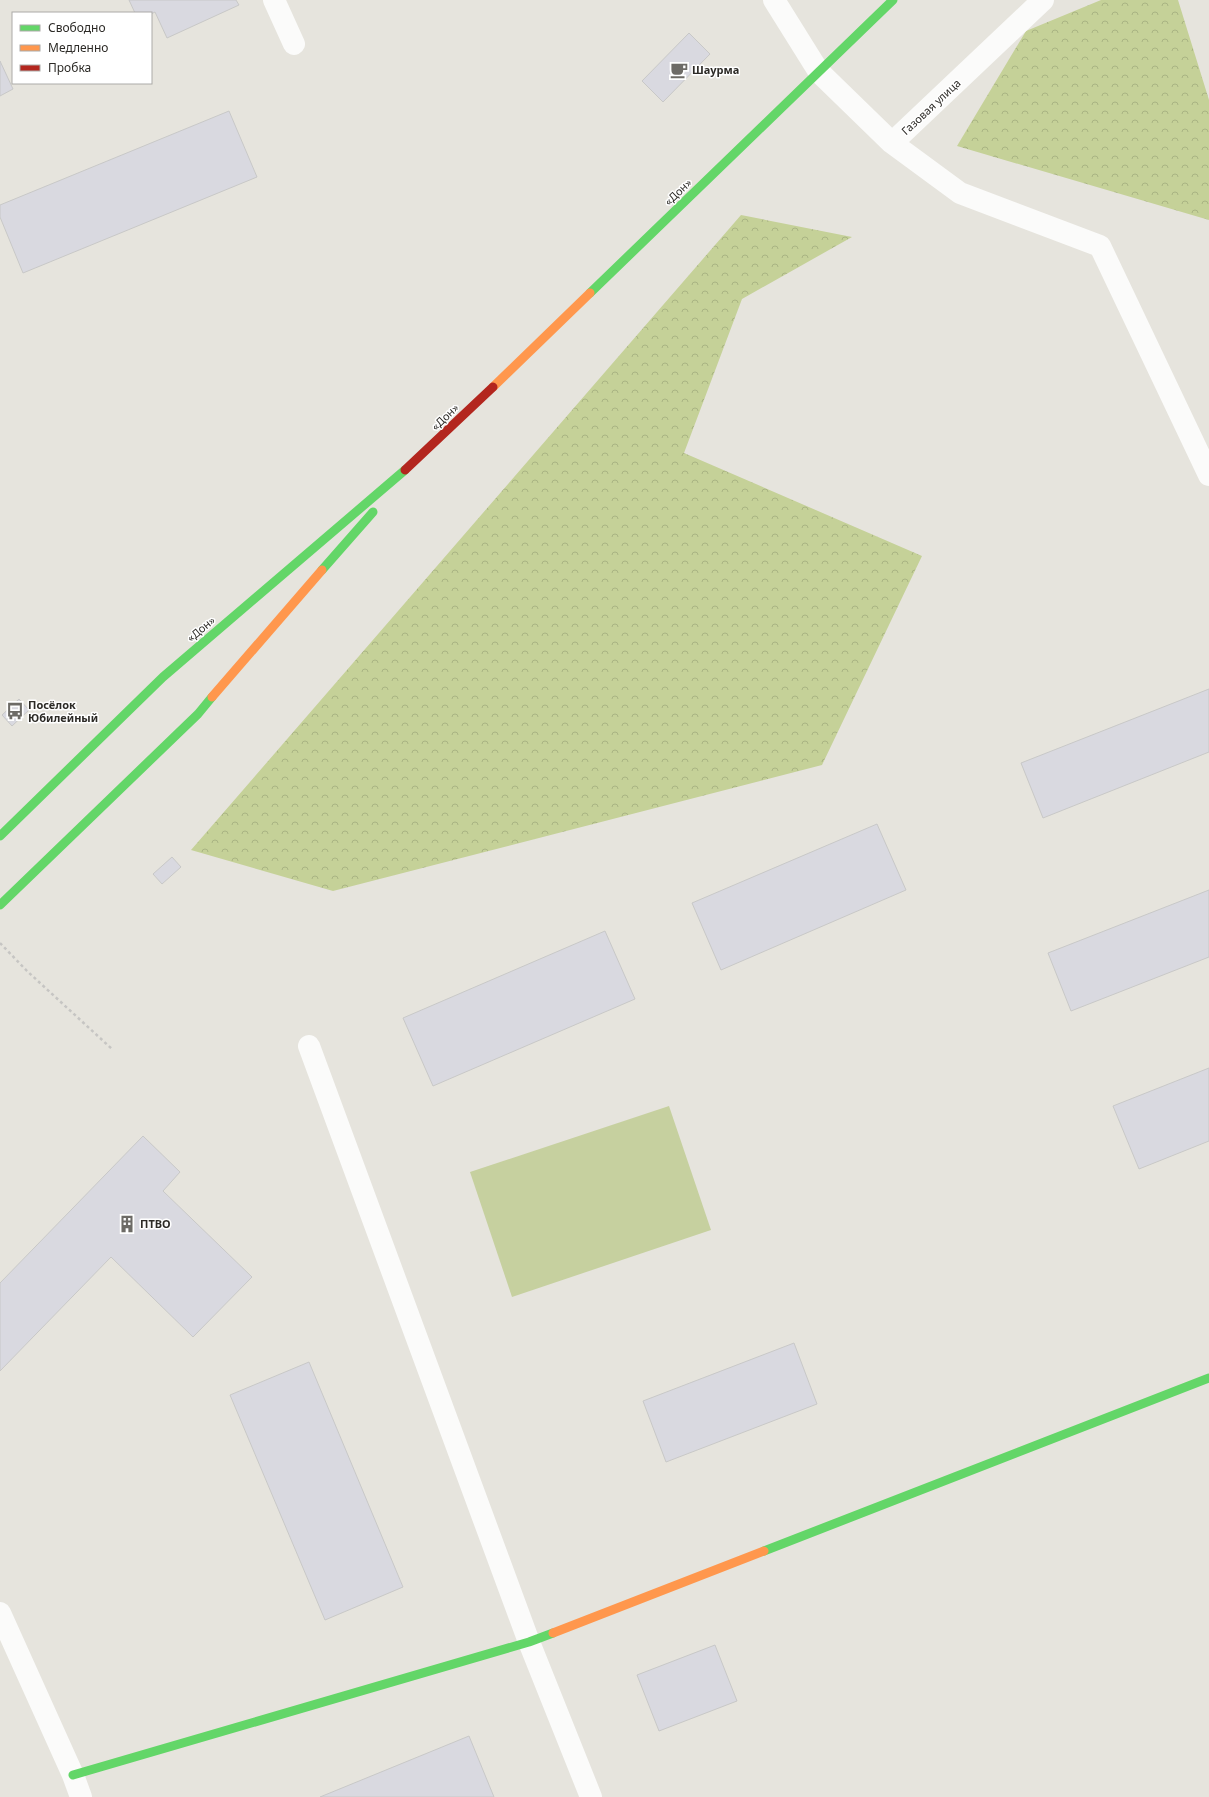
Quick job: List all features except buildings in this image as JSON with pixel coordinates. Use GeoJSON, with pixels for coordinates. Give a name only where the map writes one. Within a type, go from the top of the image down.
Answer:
{"type":"FeatureCollection","features":[{"type":"Feature","properties":{"kind":"main road","name":"«Дон»"},"geometry":{"type":"LineString","coordinates":[[0,836],[163,677],[423,455],[893,0]]}},
{"type":"Feature","properties":{"kind":"main road"},"geometry":{"type":"LineString","coordinates":[[0,905],[198,714],[423,455]]}},
{"type":"Feature","properties":{"kind":"main road"},"geometry":{"type":"LineString","coordinates":[[73,1775],[529,1642],[1209,1378]]}},
{"type":"Feature","properties":{"kind":"street"},"geometry":{"type":"LineString","coordinates":[[274,0],[294,44]]}},
{"type":"Feature","properties":{"kind":"street","name":"Газовая улица"},"geometry":{"type":"LineString","coordinates":[[774,0],[819,72],[892,143],[1043,0]]}},
{"type":"Feature","properties":{"kind":"street"},"geometry":{"type":"LineString","coordinates":[[892,143],[960,193],[1100,246],[1209,475]]}},
{"type":"Feature","properties":{"kind":"street"},"geometry":{"type":"LineString","coordinates":[[309,1046],[529,1642],[590,1797]]}},
{"type":"Feature","properties":{"kind":"street"},"geometry":{"type":"LineString","coordinates":[[0,1613],[73,1775],[81,1797]]}},
{"type":"Feature","properties":{"kind":"path"},"geometry":{"type":"LineString","coordinates":[[0,943],[27,972],[112,1049]]}},
{"type":"Feature","properties":{"kind":"green space"},"geometry":{"type":"Polygon","coordinates":[[[1101,0],[1178,0],[1209,100],[1209,220],[957,146],[1026,31],[1101,0]]]}},
{"type":"Feature","properties":{"kind":"green space"},"geometry":{"type":"Polygon","coordinates":[[[741,215],[852,237],[742,299],[684,453],[922,556],[822,765],[333,891],[191,850],[741,215]]]}},
{"type":"Feature","properties":{"kind":"green space"},"geometry":{"type":"Polygon","coordinates":[[[669,1106],[711,1230],[512,1297],[470,1172],[669,1106]]]}},
{"type":"Feature","properties":{"kind":"traffic: fast"},"geometry":{"type":"LineString","coordinates":[[590,293],[893,0]]}},
{"type":"Feature","properties":{"kind":"traffic: fast"},"geometry":{"type":"LineString","coordinates":[[0,836],[163,677],[405,470]]}},
{"type":"Feature","properties":{"kind":"traffic: fast"},"geometry":{"type":"LineString","coordinates":[[322,570],[373,512]]}},
{"type":"Feature","properties":{"kind":"traffic: fast"},"geometry":{"type":"LineString","coordinates":[[0,905],[198,714],[212,697]]}},
{"type":"Feature","properties":{"kind":"traffic: fast"},"geometry":{"type":"LineString","coordinates":[[764,1551],[1209,1378]]}},
{"type":"Feature","properties":{"kind":"traffic: fast"},"geometry":{"type":"LineString","coordinates":[[73,1775],[529,1642],[553,1633]]}},
{"type":"Feature","properties":{"kind":"traffic: slow"},"geometry":{"type":"LineString","coordinates":[[493,387],[590,293]]}},
{"type":"Feature","properties":{"kind":"traffic: slow"},"geometry":{"type":"LineString","coordinates":[[212,697],[322,570]]}},
{"type":"Feature","properties":{"kind":"traffic: slow"},"geometry":{"type":"LineString","coordinates":[[553,1633],[764,1551]]}},
{"type":"Feature","properties":{"kind":"traffic: jam"},"geometry":{"type":"LineString","coordinates":[[405,470],[493,387]]}},
{"type":"Feature","properties":{"kind":"place","name":"Шаурма"},"geometry":{"type":"Point","coordinates":[679,70]}},
{"type":"Feature","properties":{"kind":"place","name":"Посёлок Юбилейный"},"geometry":{"type":"Point","coordinates":[15,711]}},
{"type":"Feature","properties":{"kind":"place","name":"ПТВО"},"geometry":{"type":"Point","coordinates":[127,1224]}}]}
